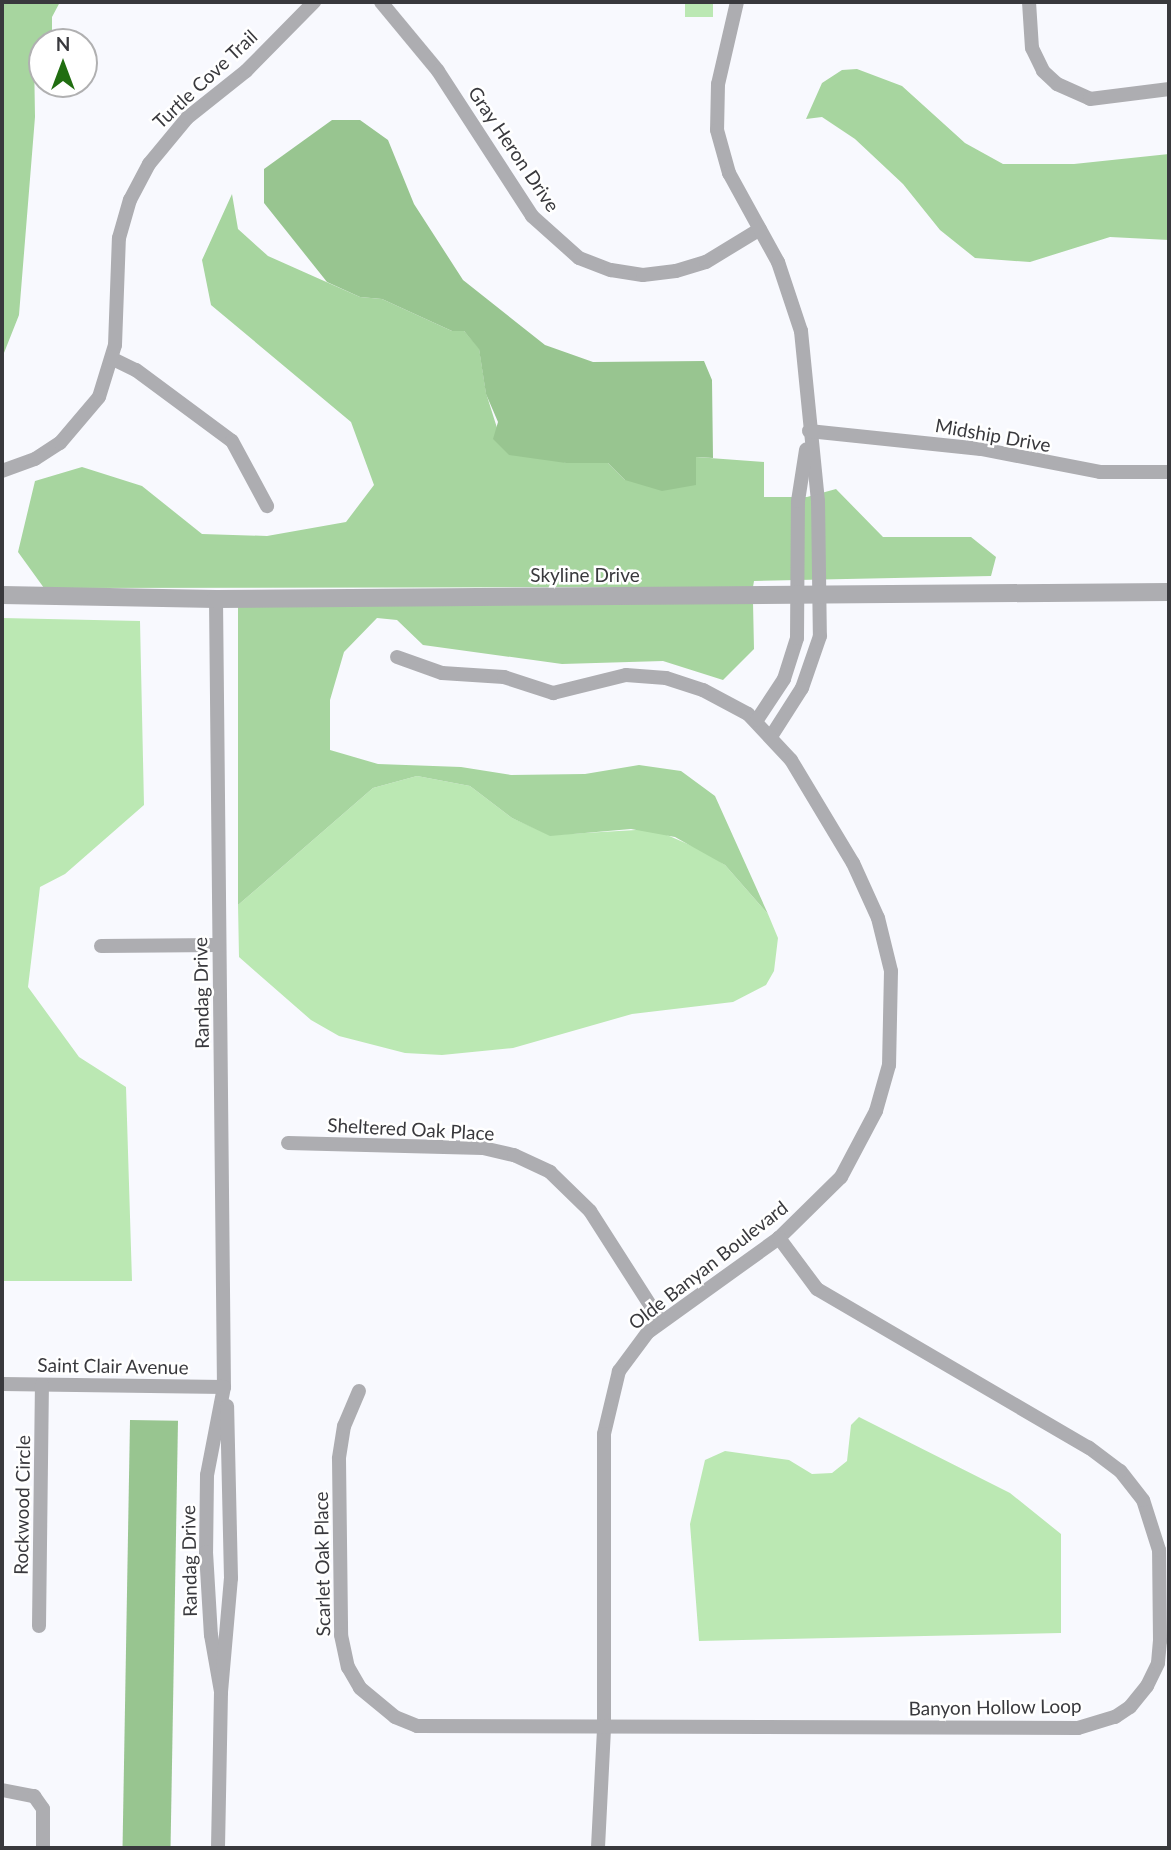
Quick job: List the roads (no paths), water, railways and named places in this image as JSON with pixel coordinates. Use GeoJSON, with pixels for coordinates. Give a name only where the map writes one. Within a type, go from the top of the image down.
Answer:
{"type":"FeatureCollection","features":[{"type":"Feature","properties":{"kind":"street","name":"Turtle Cove Trail"},"geometry":{"type":"LineString","coordinates":[[2,471],[36,459],[72,433],[99,397],[113,359],[116,253],[126,211],[142,175],[179,125],[246,71],[314,2]]}},
{"type":"Feature","properties":{"kind":"street","name":"Gray Heron Drive"},"geometry":{"type":"LineString","coordinates":[[381,2],[438,71],[532,216],[579,258],[611,270],[643,275],[676,271],[706,262],[760,229]]}},
{"type":"Feature","properties":{"kind":"street"},"geometry":{"type":"LineString","coordinates":[[737,2],[718,84],[717,130],[729,173],[778,262],[801,331],[818,501],[820,636],[807,677],[772,735]]}},
{"type":"Feature","properties":{"kind":"street"},"geometry":{"type":"LineString","coordinates":[[1029,2],[1032,48],[1043,71],[1057,85],[1090,99],[1169,89]]}},
{"type":"Feature","properties":{"kind":"street"},"geometry":{"type":"LineString","coordinates":[[113,359],[136,370],[232,441],[267,506]]}},
{"type":"Feature","properties":{"kind":"street"},"geometry":{"type":"LineString","coordinates":[[757,720],[788,668],[797,638],[800,594],[798,502],[810,431]]}},
{"type":"Feature","properties":{"kind":"street","name":"Midship Drive"},"geometry":{"type":"LineString","coordinates":[[810,431],[981,449],[1100,472],[1169,472]]}},
{"type":"Feature","properties":{"kind":"street","name":"Skyline Drive"},"geometry":{"type":"LineString","coordinates":[[2,595],[216,599],[1169,592]]}},
{"type":"Feature","properties":{"kind":"street","name":"Randag Drive"},"geometry":{"type":"LineString","coordinates":[[216,599],[224,1387],[229,1425],[231,1578],[221,1692],[218,1848]]}},
{"type":"Feature","properties":{"kind":"street","name":"Olde Banyan Boulevard"},"geometry":{"type":"LineString","coordinates":[[397,657],[442,673],[504,677],[554,694],[626,675],[666,678],[715,695],[757,720],[772,735],[801,776],[871,898],[888,952],[893,1005],[889,1065],[876,1111],[841,1177],[779,1238],[662,1322],[630,1352],[620,1371],[604,1434],[604,1730],[598,1848]]}},
{"type":"Feature","properties":{"kind":"street"},"geometry":{"type":"LineString","coordinates":[[788,668],[807,677]]}},
{"type":"Feature","properties":{"kind":"street"},"geometry":{"type":"LineString","coordinates":[[101,946],[219,945]]}},
{"type":"Feature","properties":{"kind":"street","name":"Sheltered Oak Place"},"geometry":{"type":"LineString","coordinates":[[288,1143],[484,1148],[514,1155],[550,1172],[590,1211],[662,1322]]}},
{"type":"Feature","properties":{"kind":"street","name":"Banyon Hollow Loop"},"geometry":{"type":"LineString","coordinates":[[604,1730],[1078,1728],[1115,1717],[1130,1707],[1147,1686],[1158,1662],[1159,1550],[1143,1500],[1121,1471],[817,1289],[779,1238]]}},
{"type":"Feature","properties":{"kind":"street","name":"Saint Clair Avenue"},"geometry":{"type":"LineString","coordinates":[[2,1384],[224,1387]]}},
{"type":"Feature","properties":{"kind":"street","name":"Rockwood Circle"},"geometry":{"type":"LineString","coordinates":[[39,1626],[42,1385]]}},
{"type":"Feature","properties":{"kind":"street","name":"Randag Drive"},"geometry":{"type":"LineString","coordinates":[[221,1692],[211,1636],[206,1552],[207,1475],[224,1387]]}},
{"type":"Feature","properties":{"kind":"street","name":"Scarlet Oak Place"},"geometry":{"type":"LineString","coordinates":[[359,1391],[344,1426],[339,1459],[341,1635],[348,1667],[360,1688],[395,1717],[417,1726],[604,1730]]}},
{"type":"Feature","properties":{"kind":"street"},"geometry":{"type":"LineString","coordinates":[[2,1790],[34,1796],[43,1809],[43,1848]]}}]}
